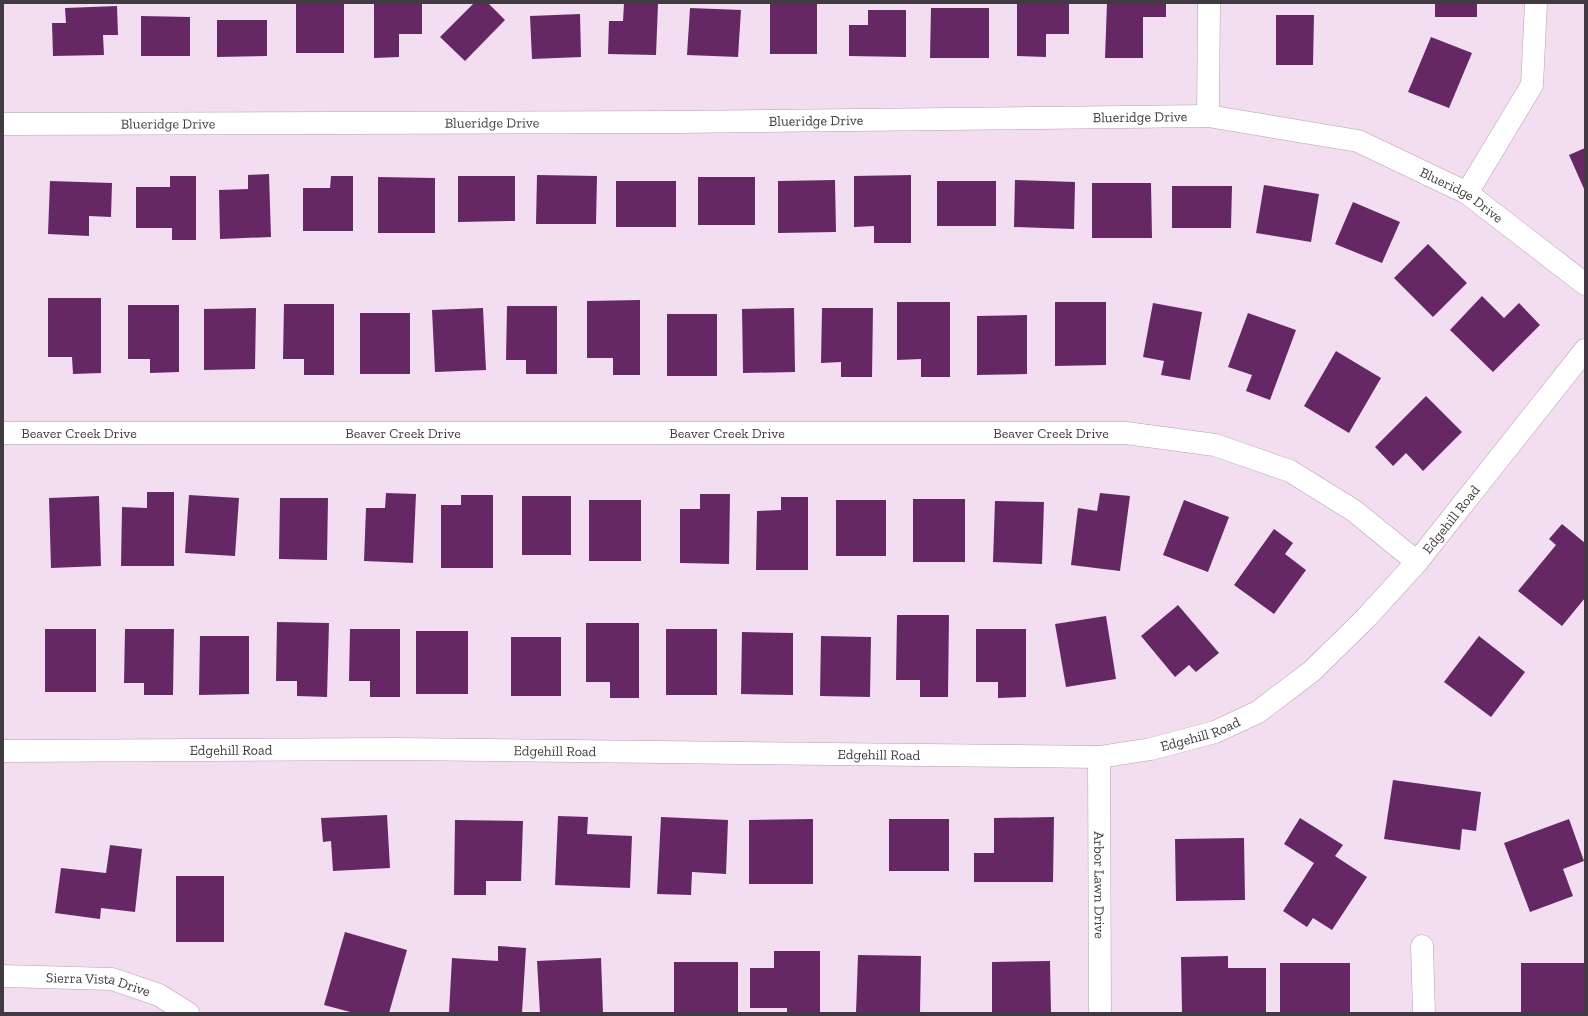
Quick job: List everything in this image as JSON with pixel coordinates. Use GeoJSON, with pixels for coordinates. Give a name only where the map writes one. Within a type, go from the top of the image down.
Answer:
{"type":"FeatureCollection","features":[{"type":"Feature","properties":{"kind":"street"},"geometry":{"type":"LineString","coordinates":[[1208,116],[1209,3]]}},
{"type":"Feature","properties":{"kind":"street"},"geometry":{"type":"LineString","coordinates":[[1467,193],[1532,85],[1536,3]]}},
{"type":"Feature","properties":{"kind":"street","name":"Blueridge Drive"},"geometry":{"type":"LineString","coordinates":[[3,124],[678,122],[1208,116],[1358,141],[1467,193],[1585,284]]}},
{"type":"Feature","properties":{"kind":"street","name":"Edgehill Road"},"geometry":{"type":"LineString","coordinates":[[3,751],[396,750],[1099,757],[1151,749],[1215,732],[1258,712],[1312,671],[1366,618],[1417,562],[1585,350]]}},
{"type":"Feature","properties":{"kind":"street","name":"Beaver Creek Drive"},"geometry":{"type":"LineString","coordinates":[[3,433],[1126,433],[1215,445],[1290,471],[1353,510],[1417,562]]}},
{"type":"Feature","properties":{"kind":"street","name":"Arbor Lawn Drive"},"geometry":{"type":"LineString","coordinates":[[1099,757],[1100,1013]]}},
{"type":"Feature","properties":{"kind":"street"},"geometry":{"type":"LineString","coordinates":[[1422,946],[1424,1013]]}},
{"type":"Feature","properties":{"kind":"street","name":"Sierra Vista Drive"},"geometry":{"type":"LineString","coordinates":[[3,976],[112,979],[158,995],[188,1013]]}},
{"type":"Feature","properties":{"kind":"building"},"geometry":{"type":"Polygon","coordinates":[[[296,3],[344,3],[344,53],[296,53],[296,3]]]}},
{"type":"Feature","properties":{"kind":"building"},"geometry":{"type":"Polygon","coordinates":[[[374,3],[422,3],[422,34],[399,34],[399,57],[374,58],[374,3]]]}},
{"type":"Feature","properties":{"kind":"building"},"geometry":{"type":"Polygon","coordinates":[[[474,3],[488,3],[505,20],[465,61],[440,37],[474,3]]]}},
{"type":"Feature","properties":{"kind":"building"},"geometry":{"type":"Polygon","coordinates":[[[624,3],[658,4],[656,55],[608,54],[609,21],[623,21],[624,3]]]}},
{"type":"Feature","properties":{"kind":"building"},"geometry":{"type":"Polygon","coordinates":[[[770,3],[817,3],[817,54],[770,54],[770,3]]]}},
{"type":"Feature","properties":{"kind":"building"},"geometry":{"type":"Polygon","coordinates":[[[1017,3],[1069,3],[1069,34],[1046,34],[1046,57],[1017,56],[1017,3]]]}},
{"type":"Feature","properties":{"kind":"building"},"geometry":{"type":"Polygon","coordinates":[[[1107,3],[1166,3],[1166,17],[1143,17],[1143,58],[1105,58],[1107,3]]]}},
{"type":"Feature","properties":{"kind":"building"},"geometry":{"type":"Polygon","coordinates":[[[1435,3],[1477,3],[1477,17],[1435,17],[1435,3]]]}},
{"type":"Feature","properties":{"kind":"building"},"geometry":{"type":"Polygon","coordinates":[[[117,6],[118,35],[103,35],[104,55],[53,56],[52,23],[66,23],[65,8],[117,6]]]}},
{"type":"Feature","properties":{"kind":"building"},"geometry":{"type":"Polygon","coordinates":[[[690,8],[741,10],[738,57],[687,55],[690,8]]]}},
{"type":"Feature","properties":{"kind":"building"},"geometry":{"type":"Polygon","coordinates":[[[931,8],[989,8],[989,58],[930,58],[931,8]]]}},
{"type":"Feature","properties":{"kind":"building"},"geometry":{"type":"Polygon","coordinates":[[[868,10],[906,10],[906,57],[849,56],[849,25],[868,25],[868,10]]]}},
{"type":"Feature","properties":{"kind":"building"},"geometry":{"type":"Polygon","coordinates":[[[580,14],[581,57],[532,59],[530,16],[580,14]]]}},
{"type":"Feature","properties":{"kind":"building"},"geometry":{"type":"Polygon","coordinates":[[[1276,15],[1314,15],[1313,65],[1276,65],[1276,15]]]}},
{"type":"Feature","properties":{"kind":"building"},"geometry":{"type":"Polygon","coordinates":[[[141,16],[190,17],[190,56],[141,56],[141,16]]]}},
{"type":"Feature","properties":{"kind":"building"},"geometry":{"type":"Polygon","coordinates":[[[217,20],[267,20],[267,56],[217,57],[217,20]]]}},
{"type":"Feature","properties":{"kind":"building"},"geometry":{"type":"Polygon","coordinates":[[[1431,37],[1472,53],[1449,108],[1408,92],[1431,37]]]}},
{"type":"Feature","properties":{"kind":"building"},"geometry":{"type":"Polygon","coordinates":[[[1585,148],[1585,191],[1569,155],[1585,148]]]}},
{"type":"Feature","properties":{"kind":"building"},"geometry":{"type":"Polygon","coordinates":[[[269,174],[271,237],[220,239],[219,190],[248,189],[248,175],[269,174]]]}},
{"type":"Feature","properties":{"kind":"building"},"geometry":{"type":"Polygon","coordinates":[[[537,175],[597,176],[596,224],[536,224],[537,175]]]}},
{"type":"Feature","properties":{"kind":"building"},"geometry":{"type":"Polygon","coordinates":[[[911,175],[911,243],[874,243],[874,226],[854,227],[854,176],[911,175]]]}},
{"type":"Feature","properties":{"kind":"building"},"geometry":{"type":"Polygon","coordinates":[[[170,176],[196,176],[196,240],[172,240],[172,228],[136,228],[136,187],[170,187],[170,176]]]}},
{"type":"Feature","properties":{"kind":"building"},"geometry":{"type":"Polygon","coordinates":[[[331,176],[353,176],[353,231],[303,231],[303,188],[330,188],[331,176]]]}},
{"type":"Feature","properties":{"kind":"building"},"geometry":{"type":"Polygon","coordinates":[[[458,176],[515,176],[515,221],[458,222],[458,176]]]}},
{"type":"Feature","properties":{"kind":"building"},"geometry":{"type":"Polygon","coordinates":[[[378,177],[435,178],[435,233],[378,233],[378,177]]]}},
{"type":"Feature","properties":{"kind":"building"},"geometry":{"type":"Polygon","coordinates":[[[698,177],[755,177],[755,225],[698,225],[698,177]]]}},
{"type":"Feature","properties":{"kind":"building"},"geometry":{"type":"Polygon","coordinates":[[[835,180],[836,232],[778,233],[778,181],[835,180]]]}},
{"type":"Feature","properties":{"kind":"building"},"geometry":{"type":"Polygon","coordinates":[[[1015,180],[1075,182],[1074,229],[1014,227],[1015,180]]]}},
{"type":"Feature","properties":{"kind":"building"},"geometry":{"type":"Polygon","coordinates":[[[50,181],[112,183],[111,217],[89,216],[89,236],[48,234],[50,181]]]}},
{"type":"Feature","properties":{"kind":"building"},"geometry":{"type":"Polygon","coordinates":[[[616,181],[676,181],[676,227],[616,227],[616,181]]]}},
{"type":"Feature","properties":{"kind":"building"},"geometry":{"type":"Polygon","coordinates":[[[937,181],[996,181],[996,226],[937,226],[937,181]]]}},
{"type":"Feature","properties":{"kind":"building"},"geometry":{"type":"Polygon","coordinates":[[[1092,183],[1151,183],[1152,238],[1092,238],[1092,183]]]}},
{"type":"Feature","properties":{"kind":"building"},"geometry":{"type":"Polygon","coordinates":[[[1264,185],[1319,194],[1311,242],[1256,233],[1264,185]]]}},
{"type":"Feature","properties":{"kind":"building"},"geometry":{"type":"Polygon","coordinates":[[[1172,186],[1232,186],[1231,228],[1172,228],[1172,186]]]}},
{"type":"Feature","properties":{"kind":"building"},"geometry":{"type":"Polygon","coordinates":[[[1353,202],[1400,222],[1382,263],[1335,244],[1353,202]]]}},
{"type":"Feature","properties":{"kind":"building"},"geometry":{"type":"Polygon","coordinates":[[[1428,244],[1467,283],[1433,317],[1394,278],[1428,244]]]}},
{"type":"Feature","properties":{"kind":"building"},"geometry":{"type":"Polygon","coordinates":[[[1482,296],[1504,318],[1519,303],[1540,325],[1493,372],[1450,330],[1482,296]]]}},
{"type":"Feature","properties":{"kind":"building"},"geometry":{"type":"Polygon","coordinates":[[[48,298],[101,298],[101,373],[73,374],[72,357],[48,357],[48,298]]]}},
{"type":"Feature","properties":{"kind":"building"},"geometry":{"type":"Polygon","coordinates":[[[640,300],[640,375],[613,375],[613,358],[587,358],[587,301],[640,300]]]}},
{"type":"Feature","properties":{"kind":"building"},"geometry":{"type":"Polygon","coordinates":[[[897,302],[950,302],[950,377],[921,377],[921,359],[897,360],[897,302]]]}},
{"type":"Feature","properties":{"kind":"building"},"geometry":{"type":"Polygon","coordinates":[[[1055,302],[1106,302],[1106,365],[1055,366],[1055,302]]]}},
{"type":"Feature","properties":{"kind":"building"},"geometry":{"type":"Polygon","coordinates":[[[1153,303],[1202,312],[1190,380],[1161,375],[1164,361],[1143,357],[1153,303]]]}},
{"type":"Feature","properties":{"kind":"building"},"geometry":{"type":"Polygon","coordinates":[[[284,304],[334,304],[334,375],[304,375],[304,359],[283,359],[284,304]]]}},
{"type":"Feature","properties":{"kind":"building"},"geometry":{"type":"Polygon","coordinates":[[[128,305],[179,305],[179,372],[150,373],[150,359],[128,359],[128,305]]]}},
{"type":"Feature","properties":{"kind":"building"},"geometry":{"type":"Polygon","coordinates":[[[507,306],[557,306],[557,374],[526,374],[526,360],[506,360],[507,306]]]}},
{"type":"Feature","properties":{"kind":"building"},"geometry":{"type":"Polygon","coordinates":[[[256,308],[255,369],[204,370],[204,309],[256,308]]]}},
{"type":"Feature","properties":{"kind":"building"},"geometry":{"type":"Polygon","coordinates":[[[483,308],[486,370],[435,372],[432,310],[483,308]]]}},
{"type":"Feature","properties":{"kind":"building"},"geometry":{"type":"Polygon","coordinates":[[[794,308],[795,372],[743,373],[742,309],[794,308]]]}},
{"type":"Feature","properties":{"kind":"building"},"geometry":{"type":"Polygon","coordinates":[[[822,308],[873,308],[872,377],[841,377],[841,362],[821,363],[822,308]]]}},
{"type":"Feature","properties":{"kind":"building"},"geometry":{"type":"Polygon","coordinates":[[[360,313],[410,313],[410,374],[360,374],[360,313]]]}},
{"type":"Feature","properties":{"kind":"building"},"geometry":{"type":"Polygon","coordinates":[[[1248,313],[1296,330],[1270,400],[1246,391],[1252,375],[1228,367],[1248,313]]]}},
{"type":"Feature","properties":{"kind":"building"},"geometry":{"type":"Polygon","coordinates":[[[667,314],[717,314],[717,376],[667,376],[667,314]]]}},
{"type":"Feature","properties":{"kind":"building"},"geometry":{"type":"Polygon","coordinates":[[[1027,315],[1027,374],[977,375],[977,316],[1027,315]]]}},
{"type":"Feature","properties":{"kind":"building"},"geometry":{"type":"Polygon","coordinates":[[[1336,351],[1381,378],[1349,433],[1304,406],[1336,351]]]}},
{"type":"Feature","properties":{"kind":"building"},"geometry":{"type":"Polygon","coordinates":[[[1426,396],[1462,432],[1423,471],[1406,453],[1393,466],[1375,447],[1426,396]]]}},
{"type":"Feature","properties":{"kind":"building"},"geometry":{"type":"Polygon","coordinates":[[[147,492],[174,492],[174,566],[121,566],[122,507],[147,508],[147,492]]]}},
{"type":"Feature","properties":{"kind":"building"},"geometry":{"type":"Polygon","coordinates":[[[386,493],[416,494],[413,563],[364,561],[366,508],[385,508],[386,493]]]}},
{"type":"Feature","properties":{"kind":"building"},"geometry":{"type":"Polygon","coordinates":[[[1100,493],[1130,496],[1120,571],[1071,565],[1078,508],[1097,511],[1100,493]]]}},
{"type":"Feature","properties":{"kind":"building"},"geometry":{"type":"Polygon","coordinates":[[[700,494],[730,494],[729,564],[680,563],[680,509],[700,509],[700,494]]]}},
{"type":"Feature","properties":{"kind":"building"},"geometry":{"type":"Polygon","coordinates":[[[189,495],[239,498],[235,556],[185,553],[189,495]]]}},
{"type":"Feature","properties":{"kind":"building"},"geometry":{"type":"Polygon","coordinates":[[[461,495],[493,495],[493,568],[441,568],[441,505],[461,505],[461,495]]]}},
{"type":"Feature","properties":{"kind":"building"},"geometry":{"type":"Polygon","coordinates":[[[99,496],[101,566],[51,568],[49,498],[99,496]]]}},
{"type":"Feature","properties":{"kind":"building"},"geometry":{"type":"Polygon","coordinates":[[[522,496],[571,496],[571,555],[522,555],[522,496]]]}},
{"type":"Feature","properties":{"kind":"building"},"geometry":{"type":"Polygon","coordinates":[[[781,497],[808,497],[808,570],[756,570],[757,511],[781,510],[781,497]]]}},
{"type":"Feature","properties":{"kind":"building"},"geometry":{"type":"Polygon","coordinates":[[[280,498],[328,498],[327,560],[279,559],[280,498]]]}},
{"type":"Feature","properties":{"kind":"building"},"geometry":{"type":"Polygon","coordinates":[[[913,499],[965,499],[965,562],[913,562],[913,499]]]}},
{"type":"Feature","properties":{"kind":"building"},"geometry":{"type":"Polygon","coordinates":[[[589,500],[641,500],[641,561],[589,561],[589,500]]]}},
{"type":"Feature","properties":{"kind":"building"},"geometry":{"type":"Polygon","coordinates":[[[836,500],[886,500],[886,556],[836,556],[836,500]]]}},
{"type":"Feature","properties":{"kind":"building"},"geometry":{"type":"Polygon","coordinates":[[[1184,500],[1229,517],[1208,572],[1163,555],[1184,500]]]}},
{"type":"Feature","properties":{"kind":"building"},"geometry":{"type":"Polygon","coordinates":[[[995,501],[1044,502],[1042,564],[993,562],[995,501]]]}},
{"type":"Feature","properties":{"kind":"building"},"geometry":{"type":"Polygon","coordinates":[[[1562,524],[1585,543],[1585,598],[1562,626],[1518,591],[1556,545],[1549,539],[1562,524]]]}},
{"type":"Feature","properties":{"kind":"building"},"geometry":{"type":"Polygon","coordinates":[[[1274,529],[1293,543],[1285,554],[1306,570],[1274,614],[1234,585],[1274,529]]]}},
{"type":"Feature","properties":{"kind":"building"},"geometry":{"type":"Polygon","coordinates":[[[1178,605],[1219,653],[1196,672],[1189,665],[1175,677],[1141,636],[1178,605]]]}},
{"type":"Feature","properties":{"kind":"building"},"geometry":{"type":"Polygon","coordinates":[[[897,615],[949,615],[948,697],[920,697],[920,680],[896,680],[897,615]]]}},
{"type":"Feature","properties":{"kind":"building"},"geometry":{"type":"Polygon","coordinates":[[[1106,616],[1116,679],[1066,687],[1055,624],[1106,616]]]}},
{"type":"Feature","properties":{"kind":"building"},"geometry":{"type":"Polygon","coordinates":[[[277,622],[329,623],[327,697],[297,696],[297,681],[276,681],[277,622]]]}},
{"type":"Feature","properties":{"kind":"building"},"geometry":{"type":"Polygon","coordinates":[[[586,623],[639,623],[639,698],[610,698],[610,682],[586,682],[586,623]]]}},
{"type":"Feature","properties":{"kind":"building"},"geometry":{"type":"Polygon","coordinates":[[[45,629],[96,629],[96,692],[45,692],[45,629]]]}},
{"type":"Feature","properties":{"kind":"building"},"geometry":{"type":"Polygon","coordinates":[[[125,629],[174,629],[173,695],[144,695],[144,683],[124,683],[125,629]]]}},
{"type":"Feature","properties":{"kind":"building"},"geometry":{"type":"Polygon","coordinates":[[[350,629],[400,629],[400,697],[370,697],[370,681],[349,681],[350,629]]]}},
{"type":"Feature","properties":{"kind":"building"},"geometry":{"type":"Polygon","coordinates":[[[666,629],[717,629],[717,695],[666,695],[666,629]]]}},
{"type":"Feature","properties":{"kind":"building"},"geometry":{"type":"Polygon","coordinates":[[[976,629],[1026,629],[1026,697],[998,698],[998,682],[976,682],[976,629]]]}},
{"type":"Feature","properties":{"kind":"building"},"geometry":{"type":"Polygon","coordinates":[[[416,631],[468,631],[468,694],[416,694],[416,631]]]}},
{"type":"Feature","properties":{"kind":"building"},"geometry":{"type":"Polygon","coordinates":[[[742,632],[793,633],[793,695],[741,694],[742,632]]]}},
{"type":"Feature","properties":{"kind":"building"},"geometry":{"type":"Polygon","coordinates":[[[200,636],[249,636],[249,694],[199,695],[200,636]]]}},
{"type":"Feature","properties":{"kind":"building"},"geometry":{"type":"Polygon","coordinates":[[[821,636],[871,637],[870,697],[820,696],[821,636]]]}},
{"type":"Feature","properties":{"kind":"building"},"geometry":{"type":"Polygon","coordinates":[[[1479,636],[1525,672],[1491,717],[1444,682],[1479,636]]]}},
{"type":"Feature","properties":{"kind":"building"},"geometry":{"type":"Polygon","coordinates":[[[511,637],[561,637],[561,696],[511,696],[511,637]]]}},
{"type":"Feature","properties":{"kind":"building"},"geometry":{"type":"Polygon","coordinates":[[[1393,780],[1481,792],[1476,831],[1462,829],[1460,850],[1384,839],[1393,780]]]}},
{"type":"Feature","properties":{"kind":"building"},"geometry":{"type":"Polygon","coordinates":[[[387,815],[390,868],[333,871],[331,841],[323,842],[321,818],[387,815]]]}},
{"type":"Feature","properties":{"kind":"building"},"geometry":{"type":"Polygon","coordinates":[[[558,816],[588,817],[587,834],[632,836],[630,888],[555,885],[558,816]]]}},
{"type":"Feature","properties":{"kind":"building"},"geometry":{"type":"Polygon","coordinates":[[[661,817],[728,820],[726,874],[692,872],[691,895],[657,894],[661,817]]]}},
{"type":"Feature","properties":{"kind":"building"},"geometry":{"type":"Polygon","coordinates":[[[1054,817],[1053,882],[974,882],[974,853],[994,853],[994,818],[1054,817]]]}},
{"type":"Feature","properties":{"kind":"building"},"geometry":{"type":"Polygon","coordinates":[[[1300,818],[1343,845],[1335,856],[1367,877],[1332,930],[1313,918],[1307,927],[1283,911],[1314,863],[1284,844],[1300,818]]]}},
{"type":"Feature","properties":{"kind":"building"},"geometry":{"type":"Polygon","coordinates":[[[813,819],[813,884],[749,884],[749,820],[813,819]]]}},
{"type":"Feature","properties":{"kind":"building"},"geometry":{"type":"Polygon","coordinates":[[[889,819],[949,819],[949,871],[889,871],[889,819]]]}},
{"type":"Feature","properties":{"kind":"building"},"geometry":{"type":"Polygon","coordinates":[[[1569,819],[1584,861],[1563,869],[1573,896],[1530,912],[1504,843],[1569,819]]]}},
{"type":"Feature","properties":{"kind":"building"},"geometry":{"type":"Polygon","coordinates":[[[455,820],[523,821],[521,881],[486,881],[486,895],[454,895],[455,820]]]}},
{"type":"Feature","properties":{"kind":"building"},"geometry":{"type":"Polygon","coordinates":[[[1244,838],[1245,900],[1176,901],[1175,839],[1244,838]]]}},
{"type":"Feature","properties":{"kind":"building"},"geometry":{"type":"Polygon","coordinates":[[[110,845],[142,849],[135,912],[101,908],[100,919],[55,913],[61,868],[106,873],[110,845]]]}},
{"type":"Feature","properties":{"kind":"building"},"geometry":{"type":"Polygon","coordinates":[[[176,876],[224,876],[224,942],[176,942],[176,876]]]}},
{"type":"Feature","properties":{"kind":"building"},"geometry":{"type":"Polygon","coordinates":[[[345,932],[407,950],[389,1013],[354,1013],[324,1005],[345,932]]]}},
{"type":"Feature","properties":{"kind":"building"},"geometry":{"type":"Polygon","coordinates":[[[498,946],[526,948],[522,1013],[449,1013],[452,958],[498,961],[498,946]]]}},
{"type":"Feature","properties":{"kind":"building"},"geometry":{"type":"Polygon","coordinates":[[[774,951],[820,951],[820,1013],[787,1013],[787,1008],[750,1008],[750,968],[774,968],[774,951]]]}},
{"type":"Feature","properties":{"kind":"building"},"geometry":{"type":"Polygon","coordinates":[[[858,955],[921,956],[920,1013],[856,1013],[858,955]]]}},
{"type":"Feature","properties":{"kind":"building"},"geometry":{"type":"Polygon","coordinates":[[[1228,956],[1228,968],[1266,968],[1266,1013],[1182,1013],[1181,957],[1228,956]]]}},
{"type":"Feature","properties":{"kind":"building"},"geometry":{"type":"Polygon","coordinates":[[[601,958],[603,1013],[540,1013],[537,961],[601,958]]]}},
{"type":"Feature","properties":{"kind":"building"},"geometry":{"type":"Polygon","coordinates":[[[1050,961],[1051,1013],[992,1013],[992,962],[1050,961]]]}},
{"type":"Feature","properties":{"kind":"building"},"geometry":{"type":"Polygon","coordinates":[[[674,962],[738,962],[738,1013],[674,1013],[674,962]]]}},
{"type":"Feature","properties":{"kind":"building"},"geometry":{"type":"Polygon","coordinates":[[[1280,963],[1350,963],[1350,1013],[1280,1013],[1280,963]]]}},
{"type":"Feature","properties":{"kind":"building"},"geometry":{"type":"Polygon","coordinates":[[[1521,963],[1585,963],[1585,1013],[1521,1013],[1521,963]]]}}]}
